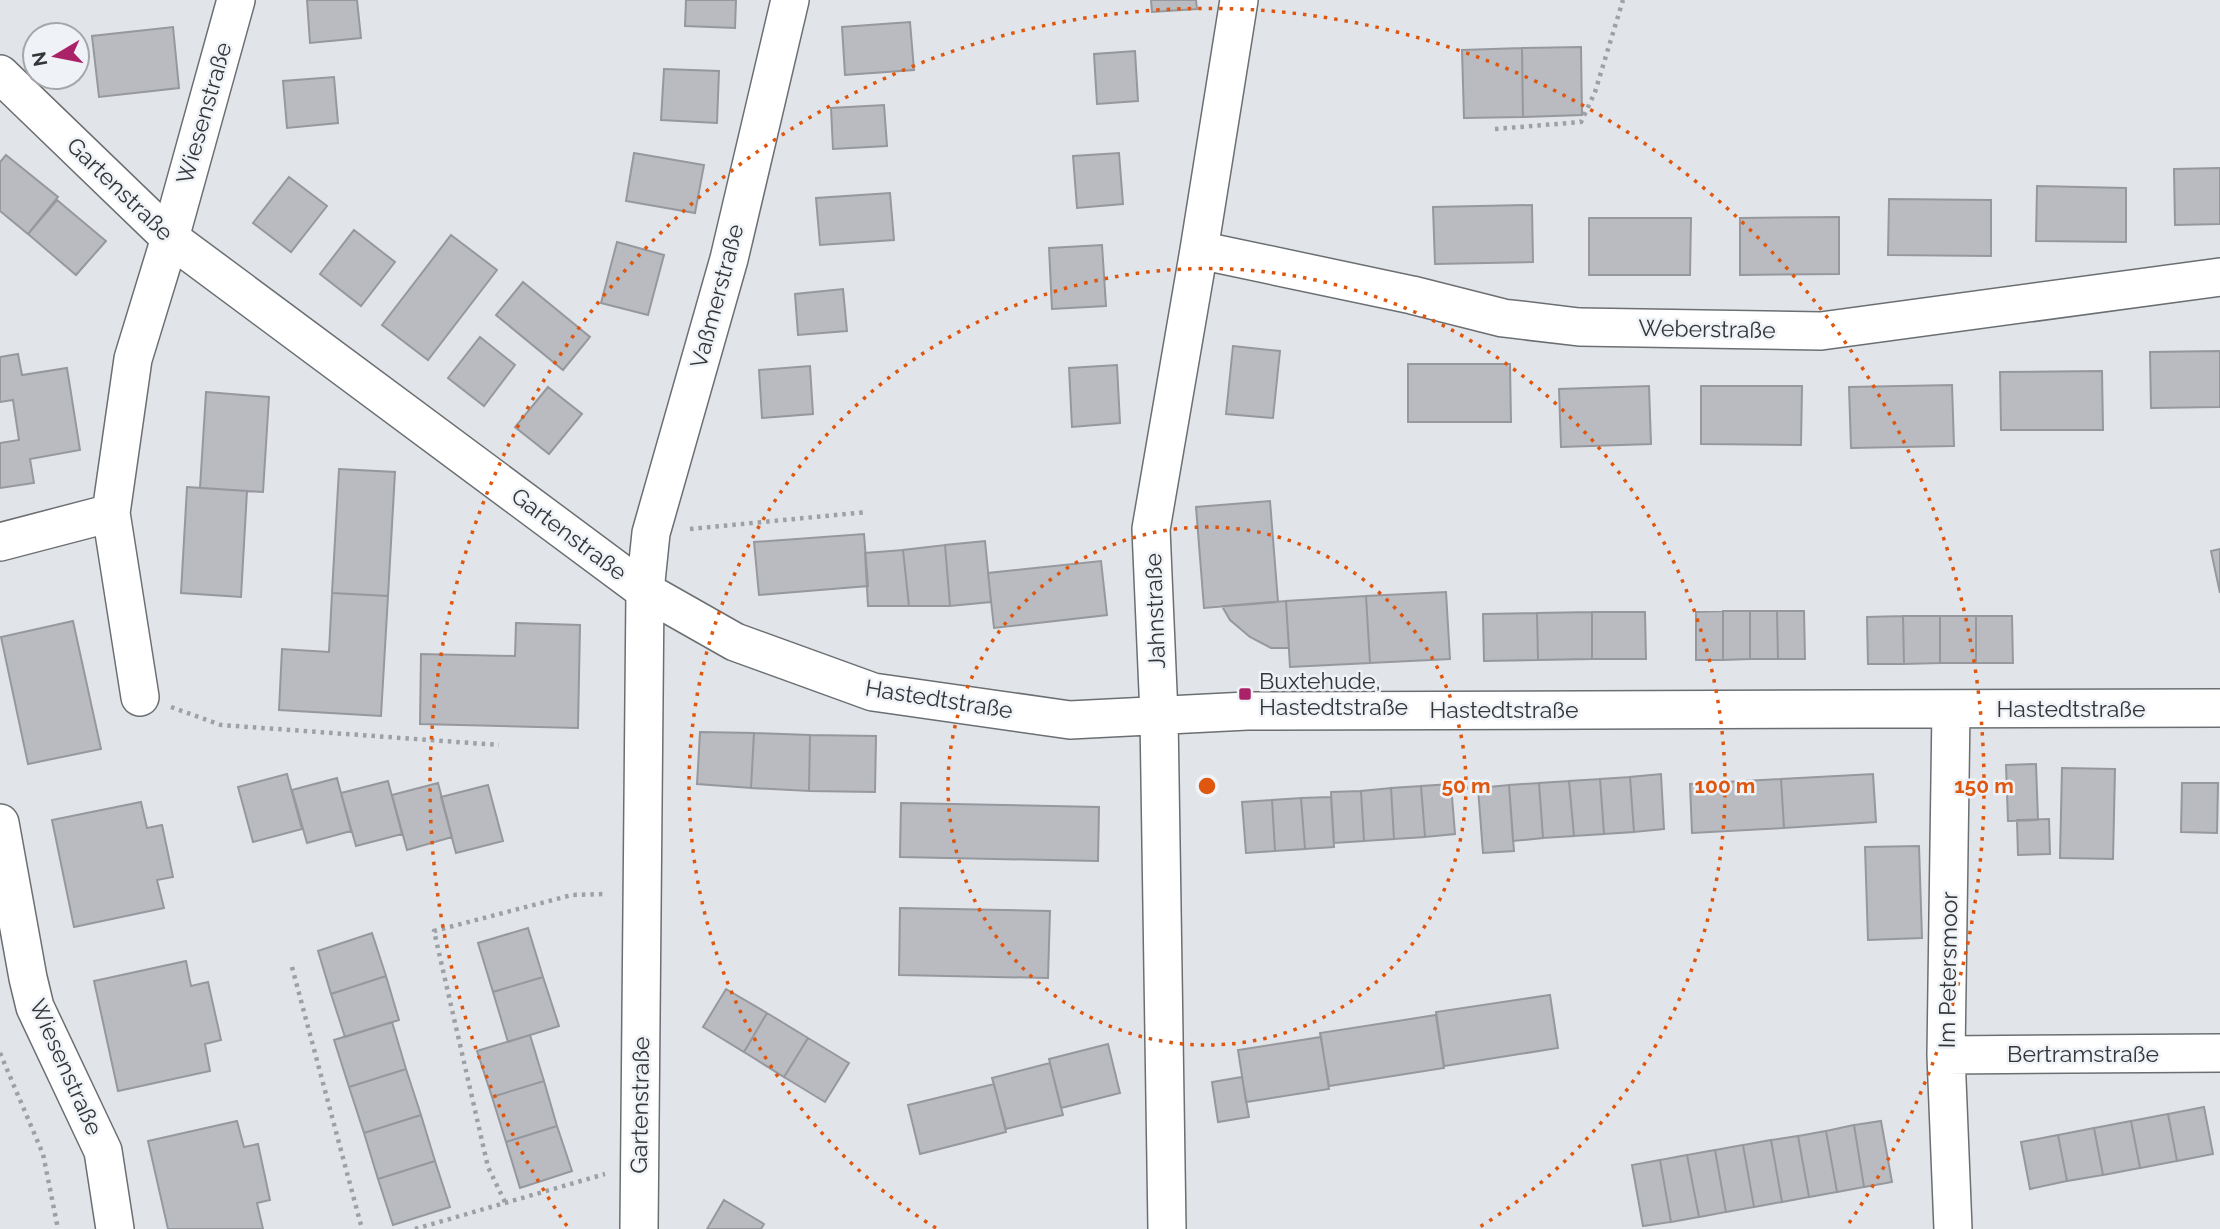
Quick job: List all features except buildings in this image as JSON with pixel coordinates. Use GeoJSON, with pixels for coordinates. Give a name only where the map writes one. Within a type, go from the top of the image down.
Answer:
{"type":"FeatureCollection","features":[{"type":"Feature","properties":{"kind":"street","name":"Wiesenstraße"},"geometry":{"type":"LineString","coordinates":[[140,696],[111,513],[133,359],[170,238],[236,0]]}},
{"type":"Feature","properties":{"kind":"street","name":"Vaßmerstraße"},"geometry":{"type":"LineString","coordinates":[[645,591],[650,533],[729,259],[790,0]]}},
{"type":"Feature","properties":{"kind":"street","name":"Jahnstraße"},"geometry":{"type":"LineString","coordinates":[[1167,1229],[1159,715],[1152,529],[1239,0]]}},
{"type":"Feature","properties":{"kind":"street","name":"Gartenstraße"},"geometry":{"type":"LineString","coordinates":[[0,74],[170,238],[645,591],[639,1229]]}},
{"type":"Feature","properties":{"kind":"street","name":"Weberstraße"},"geometry":{"type":"LineString","coordinates":[[1199,250],[1412,295],[1503,318],[1579,327],[1821,331],[2220,277]]}},
{"type":"Feature","properties":{"kind":"street"},"geometry":{"type":"LineString","coordinates":[[0,542],[111,513]]}},
{"type":"Feature","properties":{"kind":"street","name":"Hastedtstraße"},"geometry":{"type":"LineString","coordinates":[[645,591],[735,642],[873,692],[1070,720],[1247,711],[2220,708]]}},
{"type":"Feature","properties":{"kind":"street","name":"Im Petersmoor"},"geometry":{"type":"LineString","coordinates":[[1951,710],[1946,1055],[1952,1229]]}},
{"type":"Feature","properties":{"kind":"street","name":"Wiesenstraße"},"geometry":{"type":"LineString","coordinates":[[0,823],[35,1007],[103,1151],[116,1229]]}},
{"type":"Feature","properties":{"kind":"street","name":"Bertramstraße"},"geometry":{"type":"LineString","coordinates":[[1946,1055],[2220,1054]]}},
{"type":"Feature","properties":{"kind":"path"},"geometry":{"type":"LineString","coordinates":[[1494,129],[1581,122],[1595,92],[1623,0]]}},
{"type":"Feature","properties":{"kind":"path"},"geometry":{"type":"LineString","coordinates":[[650,533],[867,512]]}},
{"type":"Feature","properties":{"kind":"path"},"geometry":{"type":"LineString","coordinates":[[140,696],[221,725],[499,745]]}},
{"type":"Feature","properties":{"kind":"path"},"geometry":{"type":"LineString","coordinates":[[505,1202],[488,1167],[435,930],[572,895],[643,894]]}},
{"type":"Feature","properties":{"kind":"path"},"geometry":{"type":"LineString","coordinates":[[292,967],[362,1229]]}},
{"type":"Feature","properties":{"kind":"path"},"geometry":{"type":"LineString","coordinates":[[0,1053],[43,1154],[58,1229]]}},
{"type":"Feature","properties":{"kind":"path"},"geometry":{"type":"LineString","coordinates":[[415,1229],[640,1165]]}},
{"type":"Feature","properties":{"kind":"place","name":"Buxtehude, Hastedtstraße"},"geometry":{"type":"Point","coordinates":[1245,694]}}]}
